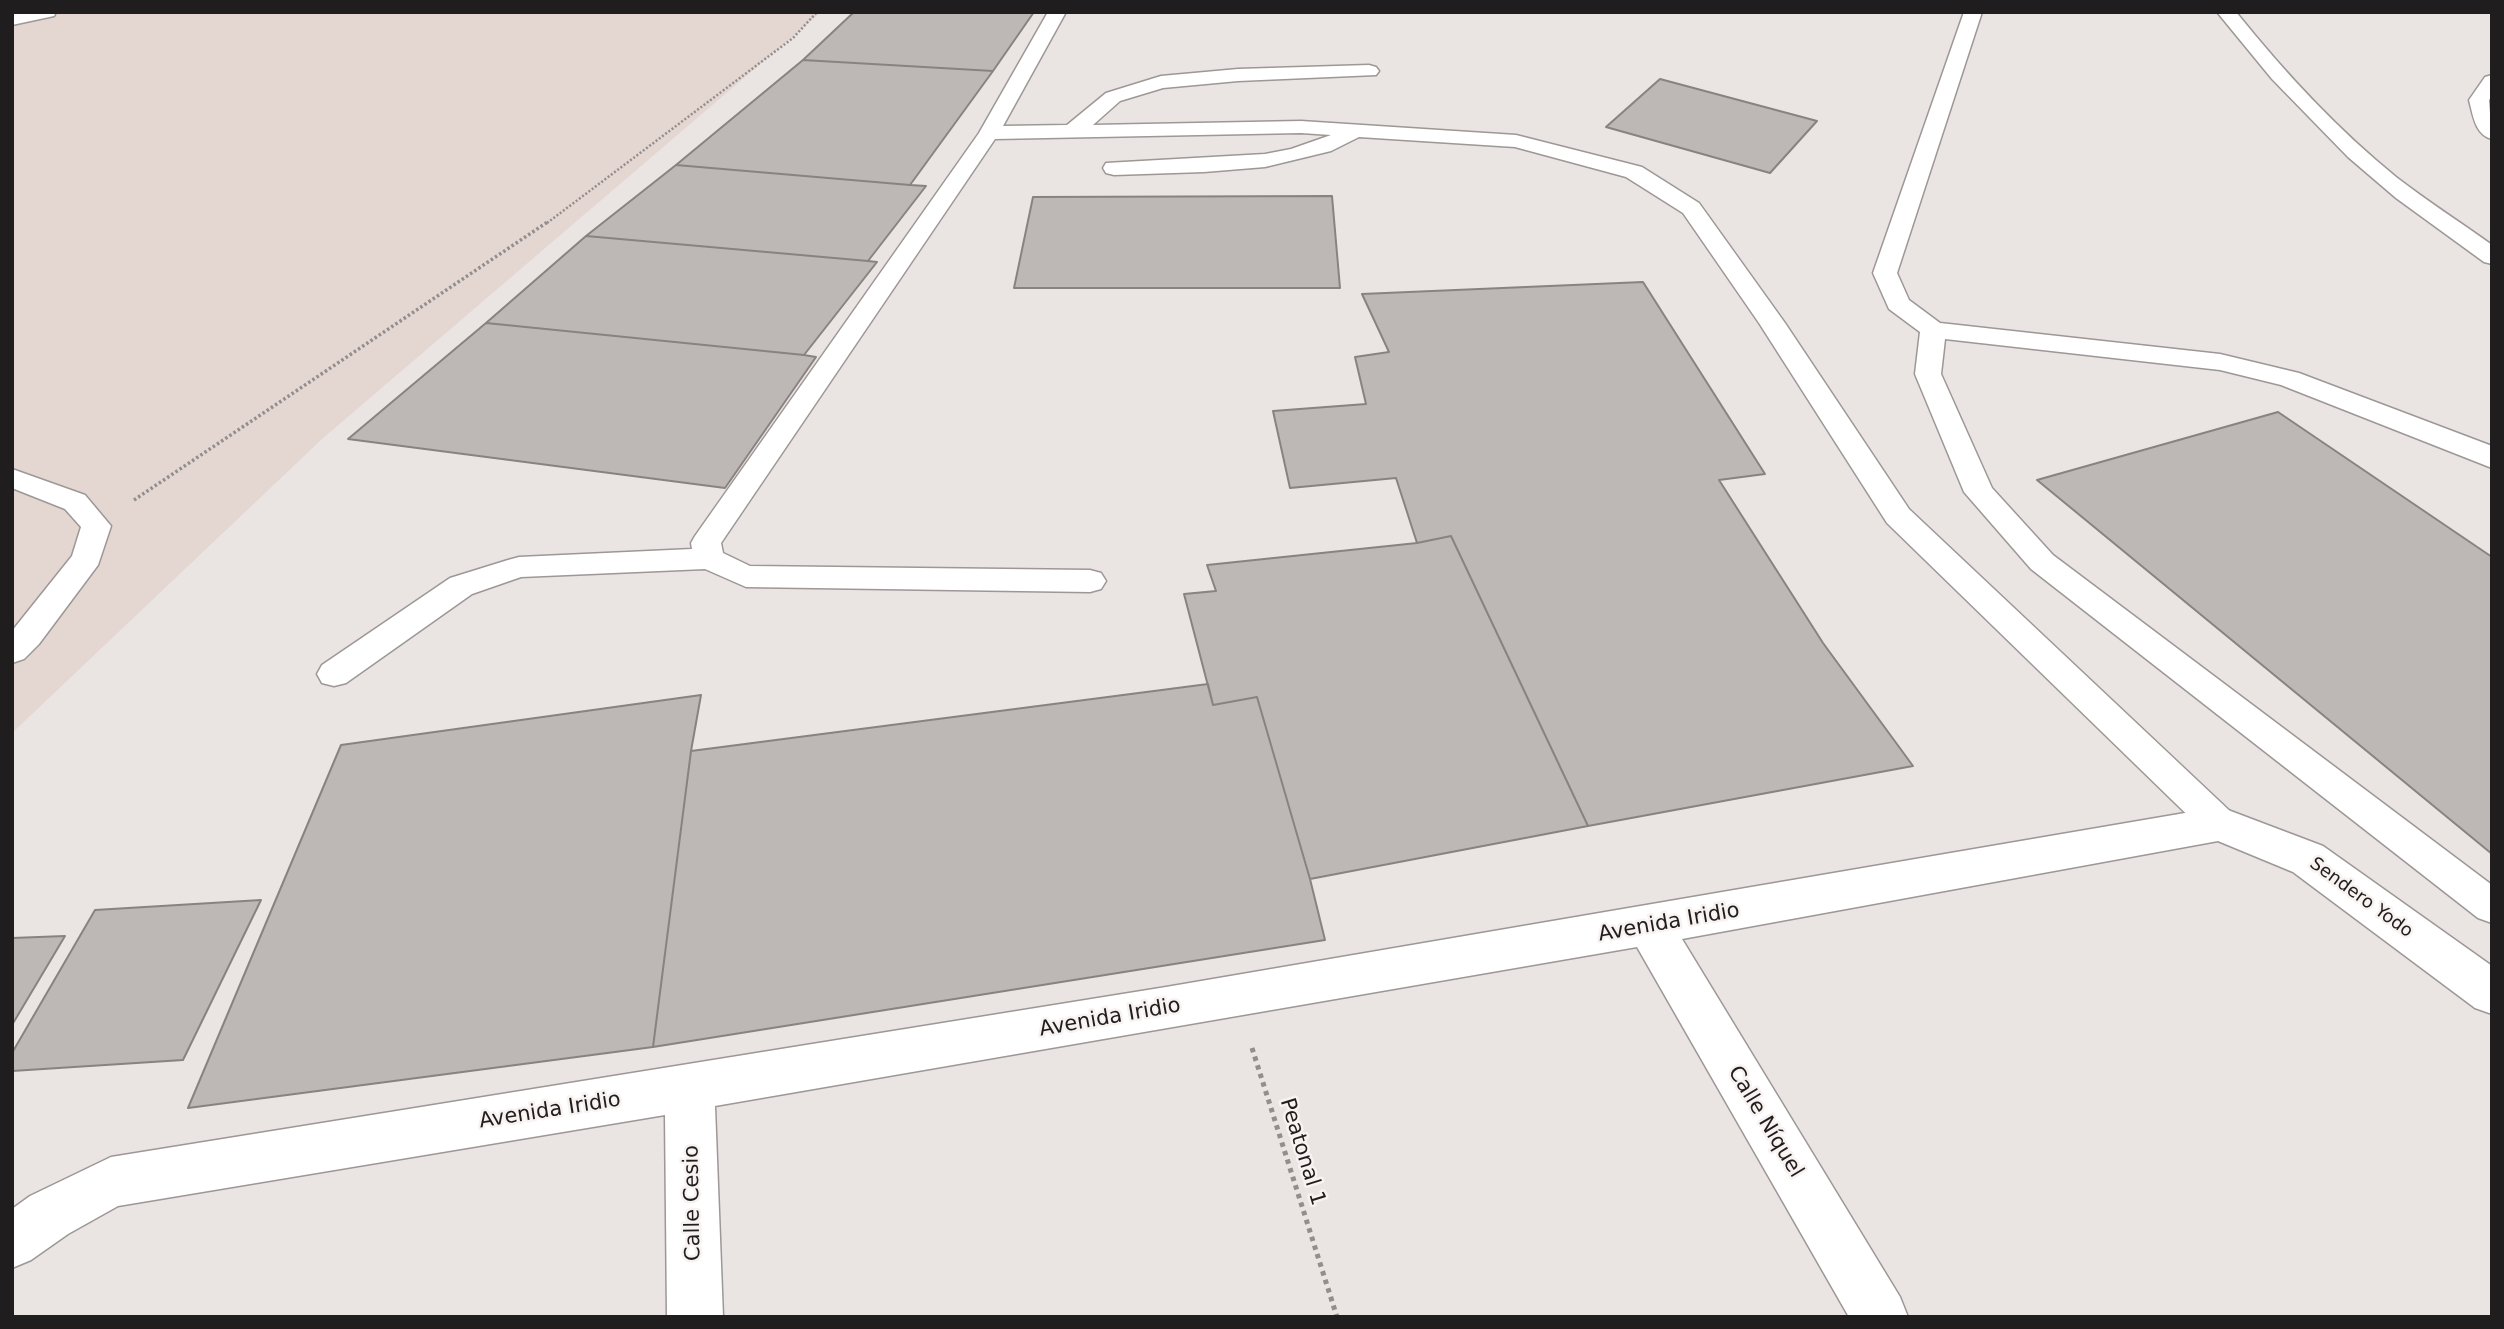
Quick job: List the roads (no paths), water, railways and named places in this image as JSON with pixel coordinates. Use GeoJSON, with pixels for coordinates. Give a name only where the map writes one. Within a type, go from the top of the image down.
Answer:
{"type":"FeatureCollection","features":[{"type":"Feature","properties":{"kind":"street","name":"Avenida Iridio"},"geometry":{"type":"LineString","coordinates":[[12,1241],[49,1215],[111,1182],[690,1089],[1650,927],[2220,824]]}},
{"type":"Feature","properties":{"kind":"street","name":"Sendero Yodo"},"geometry":{"type":"LineString","coordinates":[[2220,824],[2308,859],[2492,993]]}},
{"type":"Feature","properties":{"kind":"street","name":"Calle Níquel"},"geometry":{"type":"LineString","coordinates":[[1650,927],[1880,1317]]}},
{"type":"Feature","properties":{"kind":"street","name":"Calle Cesio"},"geometry":{"type":"LineString","coordinates":[[690,1089],[695,1317]]}},
{"type":"Feature","properties":{"kind":"lane"},"geometry":{"type":"LineString","coordinates":[[12,19],[47,12]]}},
{"type":"Feature","properties":{"kind":"lane"},"geometry":{"type":"LineString","coordinates":[[709,559],[706,543],[989,133],[1056,12]]}},
{"type":"Feature","properties":{"kind":"lane"},"geometry":{"type":"LineString","coordinates":[[1973,12],[1885,273],[1898,303],[1933,330],[2220,362],[2290,379],[2478,450],[2492,459]]}},
{"type":"Feature","properties":{"kind":"lane"},"geometry":{"type":"LineString","coordinates":[[2226,12],[2256,50],[2307,104],[2378,172],[2492,257]]}},
{"type":"Feature","properties":{"kind":"lane"},"geometry":{"type":"LineString","coordinates":[[1072,132],[1113,97],[1161,82],[1238,75],[1369,71]]}},
{"type":"Feature","properties":{"kind":"lane"},"geometry":{"type":"LineString","coordinates":[[2492,81],[2479,100],[2487,127],[2492,133]]}},
{"type":"Feature","properties":{"kind":"lane"},"geometry":{"type":"LineString","coordinates":[[989,133],[1301,127],[1516,141],[1634,172],[1691,208],[1772,323],[1898,516],[2220,824]]}},
{"type":"Feature","properties":{"kind":"lane"},"geometry":{"type":"LineString","coordinates":[[1114,168],[1245,162],[1325,148],[1358,131]]}},
{"type":"Feature","properties":{"kind":"lane"},"geometry":{"type":"LineString","coordinates":[[1933,330],[1928,374],[1979,492],[2042,562],[2492,907]]}},
{"type":"Feature","properties":{"kind":"lane"},"geometry":{"type":"LineString","coordinates":[[12,478],[75,502],[96,526],[87,558],[27,636],[12,651]]}},
{"type":"Feature","properties":{"kind":"lane"},"geometry":{"type":"LineString","coordinates":[[334,674],[461,586],[519,567],[709,559],[746,576],[1090,581]]}}]}
